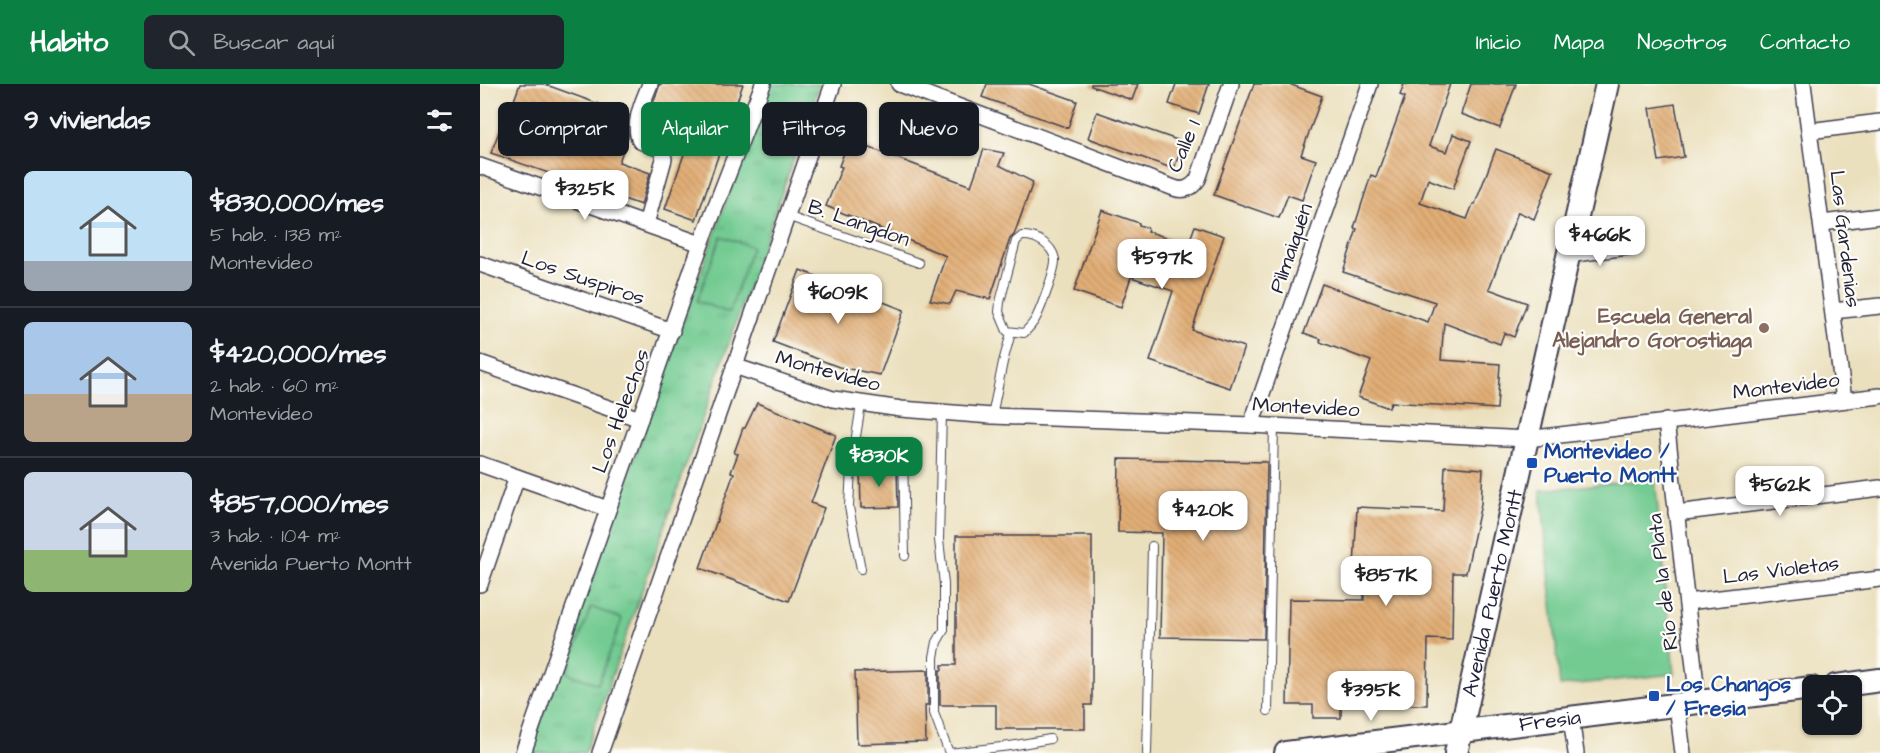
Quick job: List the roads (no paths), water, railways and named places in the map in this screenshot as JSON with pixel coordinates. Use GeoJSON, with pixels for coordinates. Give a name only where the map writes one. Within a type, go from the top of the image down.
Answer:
{"type":"FeatureCollection","features":[{"type":"Feature","properties":{"kind":"street"},"geometry":{"type":"LineString","coordinates":[[646,224],[664,159],[662,150],[640,141],[636,132],[639,114],[650,84]]}},
{"type":"Feature","properties":{"kind":"street","name":"Los Helechos"},"geometry":{"type":"LineString","coordinates":[[523,753],[701,244],[763,84]]}},
{"type":"Feature","properties":{"kind":"street"},"geometry":{"type":"LineString","coordinates":[[600,753],[833,84]]}},
{"type":"Feature","properties":{"kind":"street","name":"Calle 1"},"geometry":{"type":"LineString","coordinates":[[899,84],[1174,188],[1188,189],[1198,180],[1231,84]]}},
{"type":"Feature","properties":{"kind":"street","name":"Pilmaiquén"},"geometry":{"type":"LineString","coordinates":[[1251,425],[1370,84]]}},
{"type":"Feature","properties":{"kind":"street","name":"Avenida Puerto Montt"},"geometry":{"type":"LineString","coordinates":[[1458,742],[1607,84]]}},
{"type":"Feature","properties":{"kind":"street","name":"Las Gardenias"},"geometry":{"type":"LineString","coordinates":[[1803,84],[1844,400]]}},
{"type":"Feature","properties":{"kind":"street"},"geometry":{"type":"LineString","coordinates":[[1809,131],[1880,122]]}},
{"type":"Feature","properties":{"kind":"street"},"geometry":{"type":"LineString","coordinates":[[480,166],[701,244]]}},
{"type":"Feature","properties":{"kind":"street"},"geometry":{"type":"LineString","coordinates":[[1822,223],[1880,216]]}},
{"type":"Feature","properties":{"kind":"street"},"geometry":{"type":"LineString","coordinates":[[1568,255],[1627,248]]}},
{"type":"Feature","properties":{"kind":"street","name":"Los Suspiros"},"geometry":{"type":"LineString","coordinates":[[480,264],[672,331]]}},
{"type":"Feature","properties":{"kind":"street"},"geometry":{"type":"LineString","coordinates":[[1833,311],[1880,306]]}},
{"type":"Feature","properties":{"kind":"street"},"geometry":{"type":"LineString","coordinates":[[480,363],[640,419]]}},
{"type":"Feature","properties":{"kind":"street","name":"Montevideo"},"geometry":{"type":"LineString","coordinates":[[734,366],[818,394],[861,405],[992,416],[1251,425],[1527,439],[1880,396]]}},
{"type":"Feature","properties":{"kind":"street","name":"Río de la Plata"},"geometry":{"type":"LineString","coordinates":[[1666,421],[1687,602],[1688,704],[1683,753]]}},
{"type":"Feature","properties":{"kind":"street"},"geometry":{"type":"LineString","coordinates":[[480,464],[608,509]]}},
{"type":"Feature","properties":{"kind":"street"},"geometry":{"type":"LineString","coordinates":[[480,584],[517,477]]}},
{"type":"Feature","properties":{"kind":"street"},"geometry":{"type":"LineString","coordinates":[[1676,513],[1880,488]]}},
{"type":"Feature","properties":{"kind":"street","name":"Las Violetas"},"geometry":{"type":"LineString","coordinates":[[1687,602],[1880,579]]}},
{"type":"Feature","properties":{"kind":"street"},"geometry":{"type":"LineString","coordinates":[[1862,682],[1880,680]]}},
{"type":"Feature","properties":{"kind":"street","name":"Fresia"},"geometry":{"type":"LineString","coordinates":[[1299,752],[1458,742],[1571,718],[1802,689]]}},
{"type":"Feature","properties":{"kind":"street"},"geometry":{"type":"LineString","coordinates":[[1571,718],[1576,753]]}},
{"type":"Feature","properties":{"kind":"lane","name":"B. Langdon"},"geometry":{"type":"LineString","coordinates":[[787,216],[919,263]]}},
{"type":"Feature","properties":{"kind":"lane"},"geometry":{"type":"LineString","coordinates":[[1022,236],[1029,236],[1050,248],[1055,259],[1054,268],[1037,317],[1031,327],[1024,333],[1011,333],[1007,331],[1002,321],[999,312],[1000,302],[1016,241],[1022,236]]}},
{"type":"Feature","properties":{"kind":"lane"},"geometry":{"type":"LineString","coordinates":[[992,416],[1011,333]]}},
{"type":"Feature","properties":{"kind":"lane"},"geometry":{"type":"LineString","coordinates":[[861,405],[851,468],[849,507],[861,568]]}},
{"type":"Feature","properties":{"kind":"lane"},"geometry":{"type":"LineString","coordinates":[[942,412],[939,540],[944,584],[944,630],[937,642],[934,657],[934,713],[949,753],[1050,740]]}},
{"type":"Feature","properties":{"kind":"lane"},"geometry":{"type":"LineString","coordinates":[[1268,711],[1274,426]]}},
{"type":"Feature","properties":{"kind":"lane"},"geometry":{"type":"LineString","coordinates":[[855,442],[903,447],[905,556]]}},
{"type":"Feature","properties":{"kind":"lane"},"geometry":{"type":"LineString","coordinates":[[1147,753],[1152,546]]}},
{"type":"Feature","properties":{"kind":"place","name":"Escuela General Alejandro Gorostiaga"},"geometry":{"type":"Point","coordinates":[1764,328]}},
{"type":"Feature","properties":{"kind":"place","name":"Montevideo / Puerto Montt"},"geometry":{"type":"Point","coordinates":[1532,463]}},
{"type":"Feature","properties":{"kind":"place","name":"Los Changos / Fresia"},"geometry":{"type":"Point","coordinates":[1654,696]}}]}
